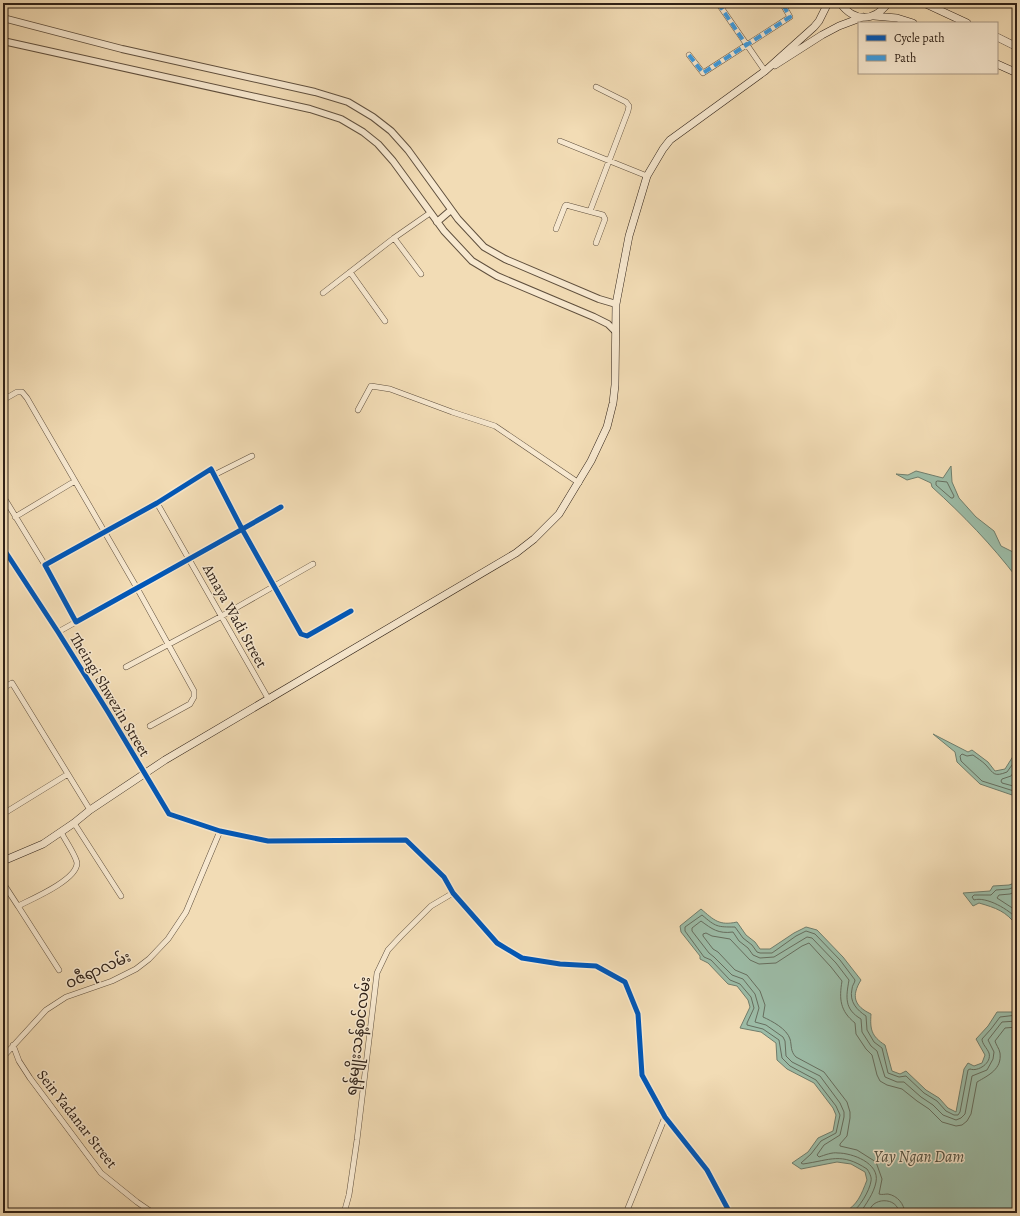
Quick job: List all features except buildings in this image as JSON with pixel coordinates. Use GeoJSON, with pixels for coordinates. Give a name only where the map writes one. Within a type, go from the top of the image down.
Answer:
{"type":"FeatureCollection","features":[{"type":"Feature","properties":{"kind":"main road"},"geometry":{"type":"LineString","coordinates":[[767,70],[814,26],[828,3]]}},
{"type":"Feature","properties":{"kind":"main road"},"geometry":{"type":"LineString","coordinates":[[840,3],[846,11],[854,16],[863,18]]}},
{"type":"Feature","properties":{"kind":"main road"},"geometry":{"type":"LineString","coordinates":[[874,16],[882,11],[888,3]]}},
{"type":"Feature","properties":{"kind":"main road"},"geometry":{"type":"LineString","coordinates":[[924,3],[965,22]]}},
{"type":"Feature","properties":{"kind":"main road"},"geometry":{"type":"LineString","coordinates":[[3,861],[43,844],[90,810],[165,760],[516,553],[534,539],[559,514],[579,483],[606,427],[613,403],[615,385],[616,304],[629,236],[647,176],[663,149],[670,140],[767,70],[839,26],[874,16],[897,18],[910,22]]}},
{"type":"Feature","properties":{"kind":"main road"},"geometry":{"type":"LineString","coordinates":[[998,37],[1017,46]]}},
{"type":"Feature","properties":{"kind":"main road"},"geometry":{"type":"LineString","coordinates":[[998,64],[1017,73]]}},
{"type":"Feature","properties":{"kind":"street"},"geometry":{"type":"LineString","coordinates":[[718,3],[747,46],[767,70]]}},
{"type":"Feature","properties":{"kind":"street"},"geometry":{"type":"LineString","coordinates":[[689,55],[703,73],[790,17],[782,3]]}},
{"type":"Feature","properties":{"kind":"street"},"geometry":{"type":"LineString","coordinates":[[3,18],[122,49],[315,92],[348,102],[373,117],[391,131],[408,150],[458,220],[484,246],[505,259],[599,299],[616,304]]}},
{"type":"Feature","properties":{"kind":"street"},"geometry":{"type":"LineString","coordinates":[[3,41],[310,109],[341,119],[363,132],[378,144],[393,161],[437,222],[472,261],[497,276],[594,317],[608,324],[615,331]]}},
{"type":"Feature","properties":{"kind":"street"},"geometry":{"type":"LineString","coordinates":[[590,211],[629,106],[626,102],[596,87]]}},
{"type":"Feature","properties":{"kind":"street"},"geometry":{"type":"LineString","coordinates":[[560,141],[647,176]]}},
{"type":"Feature","properties":{"kind":"street"},"geometry":{"type":"LineString","coordinates":[[556,229],[566,205],[604,215],[605,219],[596,243]]}},
{"type":"Feature","properties":{"kind":"street"},"geometry":{"type":"LineString","coordinates":[[437,222],[451,210]]}},
{"type":"Feature","properties":{"kind":"street"},"geometry":{"type":"LineString","coordinates":[[323,293],[394,238],[430,213]]}},
{"type":"Feature","properties":{"kind":"street"},"geometry":{"type":"LineString","coordinates":[[394,238],[421,274]]}},
{"type":"Feature","properties":{"kind":"street"},"geometry":{"type":"LineString","coordinates":[[350,272],[385,321]]}},
{"type":"Feature","properties":{"kind":"street"},"geometry":{"type":"LineString","coordinates":[[358,410],[371,386],[390,389],[495,426],[579,483]]}},
{"type":"Feature","properties":{"kind":"street"},"geometry":{"type":"LineString","coordinates":[[3,400],[17,392],[22,392],[27,398],[169,644],[194,691],[194,697],[190,704],[150,726]]}},
{"type":"Feature","properties":{"kind":"street"},"geometry":{"type":"LineString","coordinates":[[214,476],[252,456]]}},
{"type":"Feature","properties":{"kind":"street"},"geometry":{"type":"LineString","coordinates":[[45,565],[157,503],[211,469],[242,529],[301,634],[307,636],[350,612]]}},
{"type":"Feature","properties":{"kind":"street"},"geometry":{"type":"LineString","coordinates":[[15,517],[75,481]]}},
{"type":"Feature","properties":{"kind":"street"},"geometry":{"type":"LineString","coordinates":[[3,496],[45,565],[76,622]]}},
{"type":"Feature","properties":{"kind":"street","name":"Amaya Wadi Street"},"geometry":{"type":"LineString","coordinates":[[157,503],[268,700]]}},
{"type":"Feature","properties":{"kind":"street"},"geometry":{"type":"LineString","coordinates":[[58,632],[281,507]]}},
{"type":"Feature","properties":{"kind":"street","name":"Theingi Shwezin Street"},"geometry":{"type":"LineString","coordinates":[[3,548],[108,712],[169,814],[220,831],[268,841],[406,840],[444,878],[453,893],[497,943],[522,958],[560,964],[596,966],[625,982],[638,1014],[642,1075],[665,1117],[707,1170],[730,1213]]}},
{"type":"Feature","properties":{"kind":"street"},"geometry":{"type":"LineString","coordinates":[[126,667],[220,617],[313,564]]}},
{"type":"Feature","properties":{"kind":"street"},"geometry":{"type":"LineString","coordinates":[[3,688],[12,683],[90,810]]}},
{"type":"Feature","properties":{"kind":"street"},"geometry":{"type":"LineString","coordinates":[[3,814],[68,774]]}},
{"type":"Feature","properties":{"kind":"street"},"geometry":{"type":"LineString","coordinates":[[74,823],[121,896]]}},
{"type":"Feature","properties":{"kind":"street","name":"ဝဇီရာလမ်း"},"geometry":{"type":"LineString","coordinates":[[3,1057],[46,1010],[66,997],[112,981],[136,969],[149,959],[168,939],[186,912],[220,831]]}},
{"type":"Feature","properties":{"kind":"street"},"geometry":{"type":"LineString","coordinates":[[18,906],[59,884],[72,874],[76,868],[77,861],[61,832]]}},
{"type":"Feature","properties":{"kind":"street"},"geometry":{"type":"LineString","coordinates":[[3,883],[59,970]]}},
{"type":"Feature","properties":{"kind":"street","name":"ရန်မျိုးသန့်စင်လမ်း"},"geometry":{"type":"LineString","coordinates":[[344,1213],[350,1195],[377,973],[388,950],[400,936],[431,906],[453,893]]}},
{"type":"Feature","properties":{"kind":"street","name":"Sein Yadanar Street"},"geometry":{"type":"LineString","coordinates":[[13,1045],[22,1067],[101,1173],[136,1202],[153,1213]]}},
{"type":"Feature","properties":{"kind":"street"},"geometry":{"type":"LineString","coordinates":[[626,1213],[665,1117]]}},
{"type":"Feature","properties":{"kind":"water"},"geometry":{"type":"Polygon","coordinates":[[[951,466],[952,482],[959,498],[976,517],[994,531],[1001,546],[1017,554],[1017,578],[966,519],[932,487],[931,483],[918,477],[907,480],[896,474],[908,475],[916,471],[943,478],[951,466]]]}},
{"type":"Feature","properties":{"kind":"water"},"geometry":{"type":"Polygon","coordinates":[[[933,734],[968,752],[972,750],[988,762],[995,771],[1005,769],[1017,750],[1017,800],[1015,796],[980,784],[957,762],[955,752],[933,734]]]}},
{"type":"Feature","properties":{"kind":"water"},"geometry":{"type":"Polygon","coordinates":[[[1017,882],[1017,926],[1005,913],[979,903],[973,906],[963,893],[990,891],[993,886],[1009,885],[1017,882]]]}},
{"type":"Feature","properties":{"kind":"water","name":"Yay Ngan Dam"},"geometry":{"type":"Polygon","coordinates":[[[701,909],[721,923],[737,922],[746,935],[755,942],[760,949],[770,949],[806,927],[817,930],[843,957],[861,980],[856,991],[856,1000],[861,1008],[871,1014],[872,1032],[880,1042],[885,1045],[892,1071],[900,1074],[906,1071],[926,1090],[939,1098],[948,1108],[956,1112],[964,1069],[968,1063],[974,1066],[982,1063],[985,1055],[976,1039],[988,1026],[997,1012],[1015,1012],[1017,1010],[1017,1213],[892,1213],[886,1209],[843,1213],[856,1203],[861,1195],[867,1180],[865,1172],[851,1164],[837,1162],[801,1169],[792,1163],[808,1152],[818,1138],[833,1131],[836,1115],[833,1108],[814,1083],[787,1069],[777,1060],[776,1043],[761,1032],[740,1028],[750,1007],[748,1000],[737,986],[728,984],[708,963],[700,959],[700,956],[681,932],[680,926],[701,909]]]}},
{"type":"Feature","properties":{"kind":"marked path"},"geometry":{"type":"LineString","coordinates":[[718,3],[747,46]]}},
{"type":"Feature","properties":{"kind":"marked path"},"geometry":{"type":"LineString","coordinates":[[689,55],[703,73],[790,17],[782,3]]}},
{"type":"Feature","properties":{"kind":"cycle path"},"geometry":{"type":"LineString","coordinates":[[281,507],[255,522],[230,536],[204,551],[76,622],[45,565],[157,503],[211,469],[242,529],[301,634],[307,636],[351,611]]}},
{"type":"Feature","properties":{"kind":"cycle path"},"geometry":{"type":"LineString","coordinates":[[3,548],[108,712],[169,814],[220,831],[268,841],[406,840],[444,877],[453,893],[497,943],[522,958],[560,964],[596,966],[625,982],[638,1014],[642,1075],[665,1117],[707,1170],[730,1213]]}}]}
